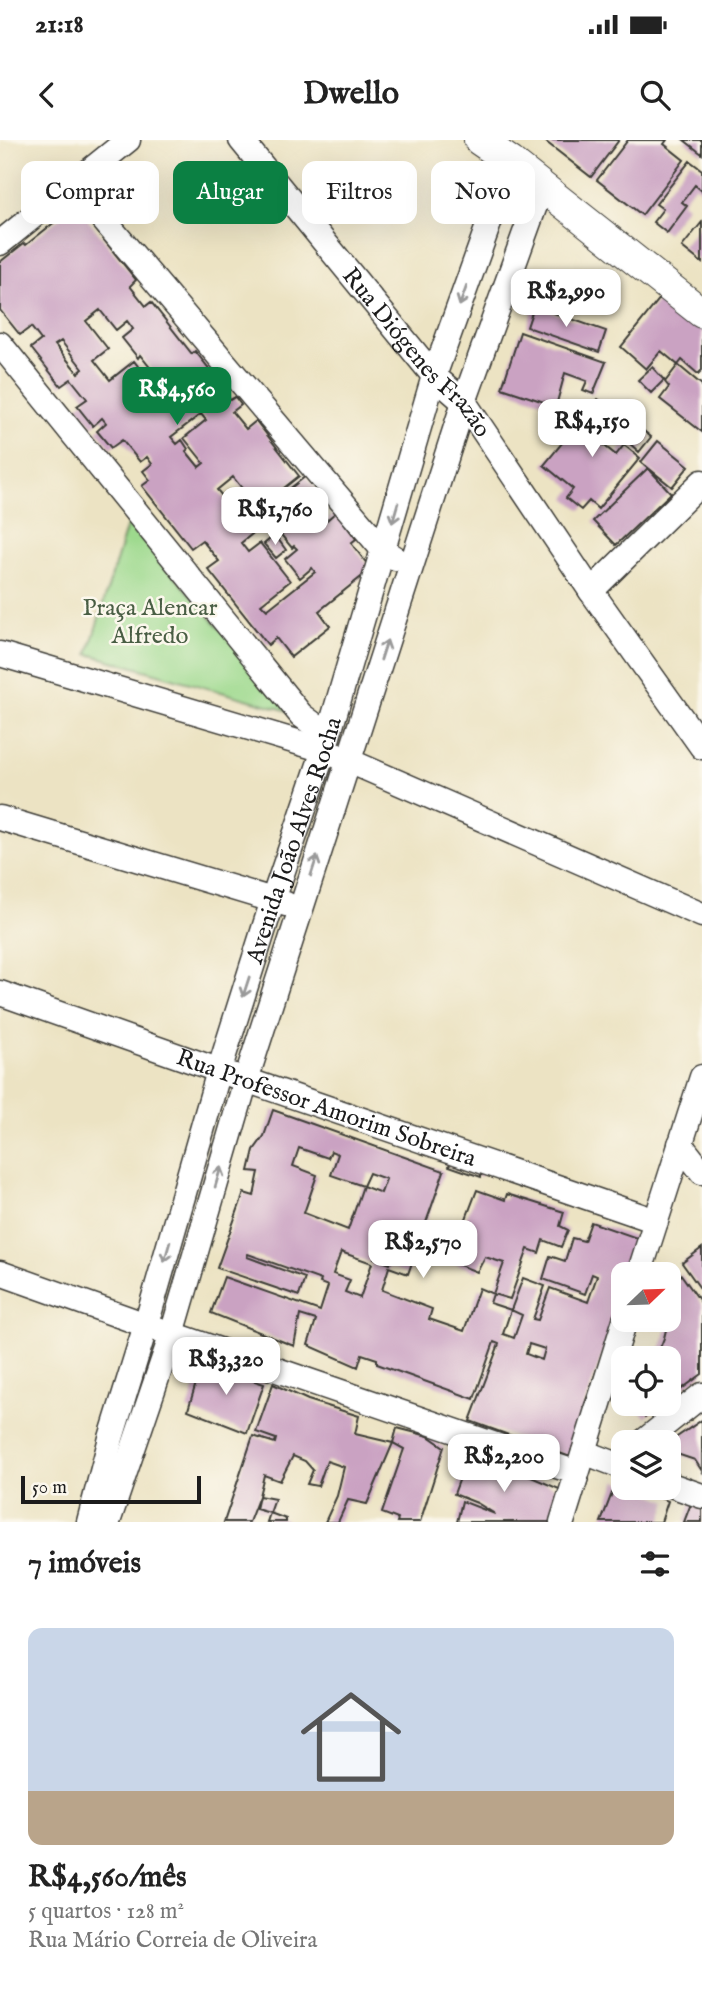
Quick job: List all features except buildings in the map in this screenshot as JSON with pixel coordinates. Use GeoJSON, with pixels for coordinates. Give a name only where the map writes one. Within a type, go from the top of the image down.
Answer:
{"type":"FeatureCollection","features":[{"type":"Feature","properties":{"kind":"street"},"geometry":{"type":"LineString","coordinates":[[103,161],[128,140]]}},
{"type":"Feature","properties":{"kind":"street","name":"Rua Diógenes Frazão"},"geometry":{"type":"LineString","coordinates":[[241,140],[434,376],[464,402],[591,591],[702,747]]}},
{"type":"Feature","properties":{"kind":"street"},"geometry":{"type":"LineString","coordinates":[[480,140],[510,161]]}},
{"type":"Feature","properties":{"kind":"street"},"geometry":{"type":"LineString","coordinates":[[535,181],[702,313]]}},
{"type":"Feature","properties":{"kind":"street","name":"Avenida João Alves Rocha"},"geometry":{"type":"LineString","coordinates":[[108,1522],[172,1334],[246,1080],[464,402],[542,186]]}},
{"type":"Feature","properties":{"kind":"street"},"geometry":{"type":"LineString","coordinates":[[0,243],[24,224]]}},
{"type":"Feature","properties":{"kind":"street"},"geometry":{"type":"LineString","coordinates":[[107,224],[384,551],[411,569]]}},
{"type":"Feature","properties":{"kind":"street","name":"Avenida João Alves Rocha"},"geometry":{"type":"LineString","coordinates":[[89,1522],[111,1438],[219,1071],[326,743],[434,376],[489,224]]}},
{"type":"Feature","properties":{"kind":"street"},"geometry":{"type":"LineString","coordinates":[[0,344],[326,743],[348,760],[702,915]]}},
{"type":"Feature","properties":{"kind":"street"},"geometry":{"type":"LineString","coordinates":[[591,591],[702,482]]}},
{"type":"Feature","properties":{"kind":"street"},"geometry":{"type":"LineString","coordinates":[[0,654],[326,743]]}},
{"type":"Feature","properties":{"kind":"street"},"geometry":{"type":"LineString","coordinates":[[0,818],[300,908]]}},
{"type":"Feature","properties":{"kind":"street","name":"Rua Professor Amorim Sobreira"},"geometry":{"type":"LineString","coordinates":[[0,993],[656,1221]]}},
{"type":"Feature","properties":{"kind":"street"},"geometry":{"type":"LineString","coordinates":[[643,1262],[702,1077]]}},
{"type":"Feature","properties":{"kind":"street"},"geometry":{"type":"LineString","coordinates":[[680,1144],[702,1172]]}},
{"type":"Feature","properties":{"kind":"street"},"geometry":{"type":"LineString","coordinates":[[178,1213],[204,1224]]}},
{"type":"Feature","properties":{"kind":"street"},"geometry":{"type":"LineString","coordinates":[[0,1273],[172,1334],[581,1463],[611,1463]]}},
{"type":"Feature","properties":{"kind":"street"},"geometry":{"type":"LineString","coordinates":[[562,1522],[621,1332]]}},
{"type":"Feature","properties":{"kind":"street"},"geometry":{"type":"LineString","coordinates":[[658,1430],[702,1395]]}},
{"type":"Feature","properties":{"kind":"street"},"geometry":{"type":"LineString","coordinates":[[111,1438],[133,1450]]}},
{"type":"Feature","properties":{"kind":"street"},"geometry":{"type":"LineString","coordinates":[[681,1489],[702,1496]]}},
{"type":"Feature","properties":{"kind":"green space","name":"Praça Alencar Alfredo"},"geometry":{"type":"Polygon","coordinates":[[[128,522],[292,712],[88,654],[128,522]]]}}]}
